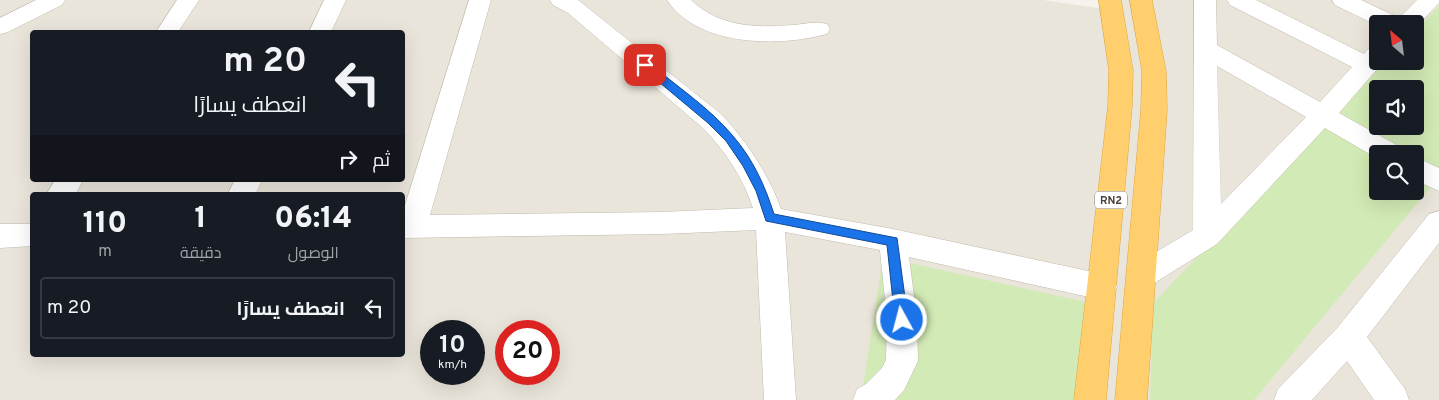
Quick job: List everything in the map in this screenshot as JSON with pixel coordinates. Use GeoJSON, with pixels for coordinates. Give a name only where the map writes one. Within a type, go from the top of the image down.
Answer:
{"type":"FeatureCollection","features":[{"type":"Feature","properties":{"kind":"highway","name":"RN2"},"geometry":{"type":"LineString","coordinates":[[1090,400],[1120,106],[1121,71],[1110,0]]}},
{"type":"Feature","properties":{"kind":"highway"},"geometry":{"type":"LineString","coordinates":[[1131,400],[1154,110],[1154,71],[1141,0]]}},
{"type":"Feature","properties":{"kind":"street"},"geometry":{"type":"LineString","coordinates":[[0,27],[54,0]]}},
{"type":"Feature","properties":{"kind":"street"},"geometry":{"type":"LineString","coordinates":[[168,30],[188,0]]}},
{"type":"Feature","properties":{"kind":"street"},"geometry":{"type":"LineString","coordinates":[[321,30],[335,0]]}},
{"type":"Feature","properties":{"kind":"street"},"geometry":{"type":"LineString","coordinates":[[480,0],[408,227],[662,223],[770,218],[893,242],[1102,287]]}},
{"type":"Feature","properties":{"kind":"street"},"geometry":{"type":"LineString","coordinates":[[561,0],[576,8],[712,121],[729,138],[747,163],[761,191],[770,218],[780,400]]}},
{"type":"Feature","properties":{"kind":"street"},"geometry":{"type":"LineString","coordinates":[[678,0],[701,21],[718,28],[750,33],[785,34],[819,29]]}},
{"type":"Feature","properties":{"kind":"street"},"geometry":{"type":"LineString","coordinates":[[1205,0],[1207,236]]}},
{"type":"Feature","properties":{"kind":"street"},"geometry":{"type":"LineString","coordinates":[[1238,0],[1369,58]]}},
{"type":"Feature","properties":{"kind":"street"},"geometry":{"type":"LineString","coordinates":[[1343,0],[1374,15]]}},
{"type":"Feature","properties":{"kind":"street"},"geometry":{"type":"LineString","coordinates":[[1415,15],[1430,0]]}},
{"type":"Feature","properties":{"kind":"street"},"geometry":{"type":"LineString","coordinates":[[1204,48],[1376,145]]}},
{"type":"Feature","properties":{"kind":"street"},"geometry":{"type":"LineString","coordinates":[[1141,276],[1207,236],[1323,115],[1369,62]]}},
{"type":"Feature","properties":{"kind":"street"},"geometry":{"type":"LineString","coordinates":[[1424,172],[1439,181]]}},
{"type":"Feature","properties":{"kind":"street"},"geometry":{"type":"LineString","coordinates":[[1290,400],[1349,337],[1439,222]]}},
{"type":"Feature","properties":{"kind":"street"},"geometry":{"type":"LineString","coordinates":[[0,236],[30,235]]}},
{"type":"Feature","properties":{"kind":"street"},"geometry":{"type":"LineString","coordinates":[[869,400],[878,395],[893,379],[902,361],[902,320],[893,242]]}},
{"type":"Feature","properties":{"kind":"street"},"geometry":{"type":"LineString","coordinates":[[1349,337],[1393,400]]}},
{"type":"Feature","properties":{"kind":"shaded area"},"geometry":{"type":"Polygon","coordinates":[[[0,0],[1043,0],[1105,9],[1104,0],[1439,0],[1439,400],[0,400],[0,0]]]}},
{"type":"Feature","properties":{"kind":"green space"},"geometry":{"type":"Polygon","coordinates":[[[1439,6],[1439,177],[1424,195],[1424,145],[1369,145],[1369,200],[1420,200],[1254,400],[1150,400],[1153,303],[1377,70],[1424,70],[1424,22],[1439,6]]]}},
{"type":"Feature","properties":{"kind":"green space"},"geometry":{"type":"Polygon","coordinates":[[[883,257],[1095,304],[1077,400],[861,400],[883,257]]]}},
{"type":"Feature","properties":{"kind":"route"},"geometry":{"type":"LineString","coordinates":[[645,65],[712,121],[729,138],[747,163],[761,191],[770,218],[881,238],[893,242],[902,320]]}}]}
